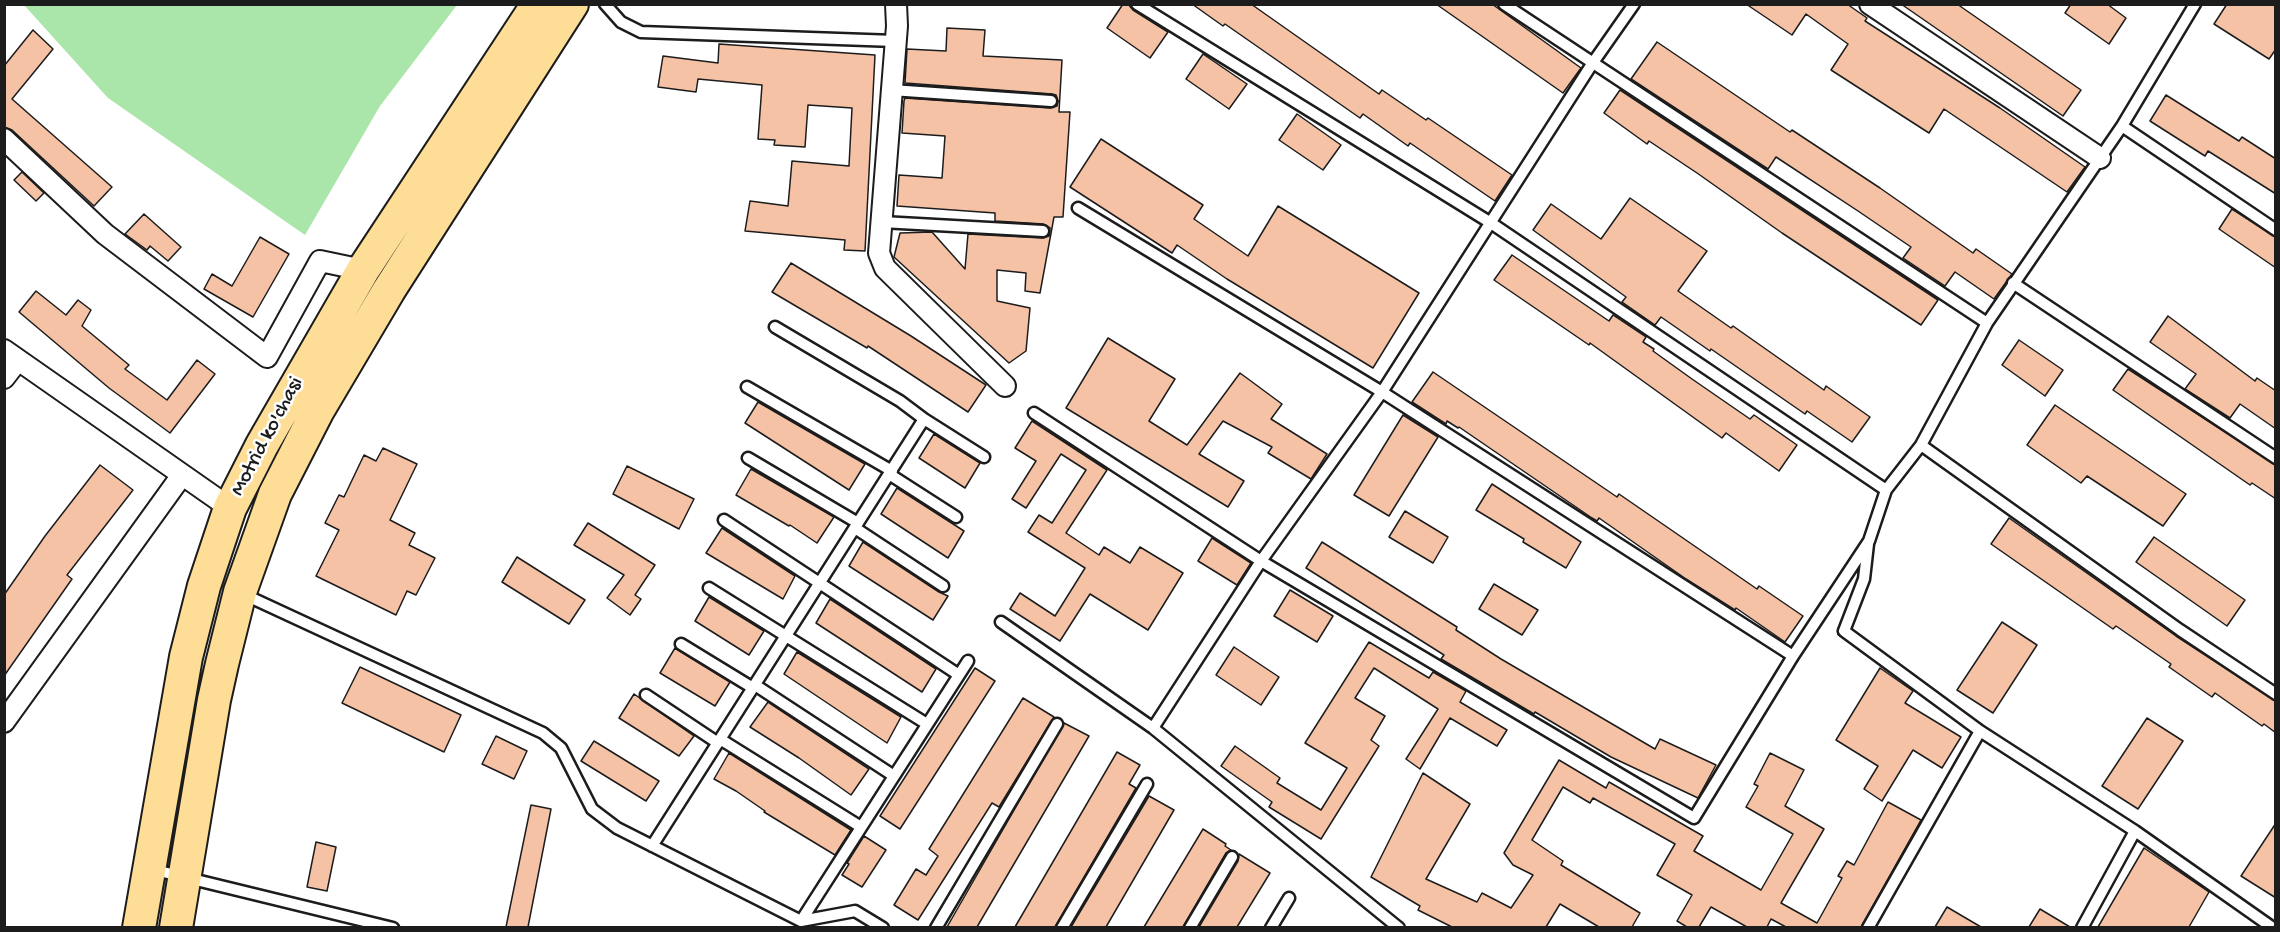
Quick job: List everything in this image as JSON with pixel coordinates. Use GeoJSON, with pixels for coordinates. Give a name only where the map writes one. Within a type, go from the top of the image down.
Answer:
{"type":"FeatureCollection","features":[{"type":"Feature","properties":{"kind":"main road","name":"Motrid ko'chasi"},"geometry":{"type":"LineString","coordinates":[[139,927],[186,657],[204,586],[230,508],[262,445],[363,270],[538,4]]}},
{"type":"Feature","properties":{"kind":"main road","name":"Motrid ko'chasi"},"geometry":{"type":"LineString","coordinates":[[176,927],[214,700],[240,592],[275,494],[318,410],[389,290],[572,4]]}},
{"type":"Feature","properties":{"kind":"street"},"geometry":{"type":"LineString","coordinates":[[896,4],[879,253],[885,268],[1005,386]]}},
{"type":"Feature","properties":{"kind":"street"},"geometry":{"type":"LineString","coordinates":[[1870,4],[2100,158]]}},
{"type":"Feature","properties":{"kind":"street"},"geometry":{"type":"LineString","coordinates":[[4,139],[105,234],[267,357],[320,261],[363,270]]}},
{"type":"Feature","properties":{"kind":"street"},"geometry":{"type":"LineString","coordinates":[[4,378],[11,355],[230,508]]}},
{"type":"Feature","properties":{"kind":"street"},"geometry":{"type":"LineString","coordinates":[[4,722],[182,475]]}},
{"type":"Feature","properties":{"kind":"lane"},"geometry":{"type":"LineString","coordinates":[[605,4],[621,22],[641,32],[895,41]]}},
{"type":"Feature","properties":{"kind":"lane"},"geometry":{"type":"LineString","coordinates":[[1137,4],[1491,223],[1886,490]]}},
{"type":"Feature","properties":{"kind":"lane"},"geometry":{"type":"LineString","coordinates":[[1504,4],[1987,323]]}},
{"type":"Feature","properties":{"kind":"lane"},"geometry":{"type":"LineString","coordinates":[[1153,728],[1261,561],[1382,392],[1592,64],[1634,4]]}},
{"type":"Feature","properties":{"kind":"lane"},"geometry":{"type":"LineString","coordinates":[[2195,4],[2122,126],[1987,323],[1921,445],[1886,490],[1869,541],[1864,579],[1844,631],[1980,731],[2135,831],[2273,927]]}},
{"type":"Feature","properties":{"kind":"lane"},"geometry":{"type":"LineString","coordinates":[[891,90],[1051,101]]}},
{"type":"Feature","properties":{"kind":"lane"},"geometry":{"type":"LineString","coordinates":[[2122,126],[2276,230]]}},
{"type":"Feature","properties":{"kind":"lane"},"geometry":{"type":"LineString","coordinates":[[1078,208],[1382,392],[1792,656]]}},
{"type":"Feature","properties":{"kind":"lane"},"geometry":{"type":"LineString","coordinates":[[882,222],[1043,231]]}},
{"type":"Feature","properties":{"kind":"lane"},"geometry":{"type":"LineString","coordinates":[[2013,284],[2276,458]]}},
{"type":"Feature","properties":{"kind":"lane"},"geometry":{"type":"LineString","coordinates":[[775,327],[900,401],[924,419],[984,456]]}},
{"type":"Feature","properties":{"kind":"lane"},"geometry":{"type":"LineString","coordinates":[[747,387],[891,472],[956,517]]}},
{"type":"Feature","properties":{"kind":"lane"},"geometry":{"type":"LineString","coordinates":[[1034,413],[1261,561],[1694,818],[1792,656],[1869,541]]}},
{"type":"Feature","properties":{"kind":"lane"},"geometry":{"type":"LineString","coordinates":[[652,846],[924,419]]}},
{"type":"Feature","properties":{"kind":"lane"},"geometry":{"type":"LineString","coordinates":[[1921,445],[2180,630],[2276,694]]}},
{"type":"Feature","properties":{"kind":"lane"},"geometry":{"type":"LineString","coordinates":[[748,458],[856,526],[943,586]]}},
{"type":"Feature","properties":{"kind":"lane"},"geometry":{"type":"LineString","coordinates":[[724,520],[959,675]]}},
{"type":"Feature","properties":{"kind":"lane"},"geometry":{"type":"LineString","coordinates":[[710,588],[927,724]]}},
{"type":"Feature","properties":{"kind":"lane"},"geometry":{"type":"LineString","coordinates":[[240,592],[543,733],[561,748],[592,809],[617,828],[801,921],[855,911],[883,927]]}},
{"type":"Feature","properties":{"kind":"lane"},"geometry":{"type":"LineString","coordinates":[[1001,622],[1153,728],[1399,927]]}},
{"type":"Feature","properties":{"kind":"lane"},"geometry":{"type":"LineString","coordinates":[[681,644],[754,686],[894,776]]}},
{"type":"Feature","properties":{"kind":"lane"},"geometry":{"type":"LineString","coordinates":[[801,921],[968,661]]}},
{"type":"Feature","properties":{"kind":"lane"},"geometry":{"type":"LineString","coordinates":[[646,695],[861,827]]}},
{"type":"Feature","properties":{"kind":"lane"},"geometry":{"type":"LineString","coordinates":[[936,927],[1057,724]]}},
{"type":"Feature","properties":{"kind":"lane"},"geometry":{"type":"LineString","coordinates":[[1868,927],[1980,731]]}},
{"type":"Feature","properties":{"kind":"lane"},"geometry":{"type":"LineString","coordinates":[[1062,927],[1147,784]]}},
{"type":"Feature","properties":{"kind":"lane"},"geometry":{"type":"LineString","coordinates":[[2082,927],[2135,831]]}},
{"type":"Feature","properties":{"kind":"lane"},"geometry":{"type":"LineString","coordinates":[[1190,927],[1232,858]]}},
{"type":"Feature","properties":{"kind":"lane"},"geometry":{"type":"LineString","coordinates":[[149,869],[393,927]]}},
{"type":"Feature","properties":{"kind":"lane"},"geometry":{"type":"LineString","coordinates":[[1271,927],[1289,898]]}},
{"type":"Feature","properties":{"kind":"green space"},"geometry":{"type":"Polygon","coordinates":[[[24,5],[457,5],[380,106],[305,235],[108,98],[24,5]]]}},
{"type":"Feature","properties":{"kind":"building"},"geometry":{"type":"Polygon","coordinates":[[[1123,4],[1128,4],[1133,10],[1168,32],[1150,58],[1107,28],[1123,4]]]}},
{"type":"Feature","properties":{"kind":"building"},"geometry":{"type":"Polygon","coordinates":[[[1192,4],[1251,4],[1379,94],[1382,90],[1426,120],[1428,118],[1512,175],[1495,201],[1410,143],[1408,146],[1363,114],[1360,118],[1225,24],[1223,26],[1192,4]]]}},
{"type":"Feature","properties":{"kind":"building"},"geometry":{"type":"Polygon","coordinates":[[[1436,4],[1492,4],[1581,68],[1563,93],[1436,4]]]}},
{"type":"Feature","properties":{"kind":"building"},"geometry":{"type":"Polygon","coordinates":[[[1746,4],[1847,4],[1867,18],[1865,21],[2000,108],[2085,167],[2067,192],[1944,109],[1929,133],[1831,70],[1848,44],[1806,14],[1792,35],[1746,4]]]}},
{"type":"Feature","properties":{"kind":"building"},"geometry":{"type":"Polygon","coordinates":[[[1901,4],[1957,4],[2081,90],[2063,116],[1901,4]]]}},
{"type":"Feature","properties":{"kind":"building"},"geometry":{"type":"Polygon","coordinates":[[[2071,4],[2107,4],[2126,18],[2109,44],[2065,13],[2071,4]]]}},
{"type":"Feature","properties":{"kind":"building"},"geometry":{"type":"Polygon","coordinates":[[[2227,4],[2276,4],[2276,49],[2269,59],[2214,24],[2227,4]]]}},
{"type":"Feature","properties":{"kind":"building"},"geometry":{"type":"Polygon","coordinates":[[[947,28],[985,30],[983,56],[1062,60],[1059,112],[1070,112],[1063,217],[1054,217],[1040,293],[1025,291],[1026,273],[997,270],[997,301],[1030,308],[1026,351],[1009,363],[894,257],[900,233],[932,232],[965,269],[968,234],[1043,238],[1049,236],[1050,228],[1043,224],[995,221],[995,213],[897,206],[899,175],[942,178],[945,136],[902,133],[904,101],[905,98],[1050,108],[1057,106],[1058,101],[1056,95],[1052,94],[905,83],[907,49],[946,51],[947,28]]]}},
{"type":"Feature","properties":{"kind":"building"},"geometry":{"type":"Polygon","coordinates":[[[33,30],[53,49],[12,99],[112,187],[94,206],[12,130],[4,127],[4,66],[33,30]]]}},
{"type":"Feature","properties":{"kind":"building"},"geometry":{"type":"Polygon","coordinates":[[[1657,42],[1790,132],[1792,130],[1880,188],[1973,253],[1976,249],[2012,274],[1994,299],[1955,272],[1945,286],[1903,258],[1911,247],[1858,211],[1776,157],[1768,169],[1631,79],[1657,42]]]}},
{"type":"Feature","properties":{"kind":"building"},"geometry":{"type":"Polygon","coordinates":[[[719,44],[875,55],[865,251],[844,250],[845,240],[745,231],[750,201],[788,206],[792,161],[849,166],[852,108],[808,105],[805,147],[774,145],[775,140],[758,139],[762,85],[698,79],[696,92],[658,87],[663,56],[718,63],[719,44]]]}},
{"type":"Feature","properties":{"kind":"building"},"geometry":{"type":"Polygon","coordinates":[[[1203,54],[1247,84],[1229,109],[1186,79],[1203,54]]]}},
{"type":"Feature","properties":{"kind":"building"},"geometry":{"type":"Polygon","coordinates":[[[1620,90],[1938,300],[1921,325],[1649,141],[1647,144],[1604,113],[1620,90]]]}},
{"type":"Feature","properties":{"kind":"building"},"geometry":{"type":"Polygon","coordinates":[[[2166,95],[2239,141],[2242,137],[2276,159],[2276,194],[2208,151],[2205,156],[2150,121],[2166,95]]]}},
{"type":"Feature","properties":{"kind":"building"},"geometry":{"type":"Polygon","coordinates":[[[1297,114],[1341,145],[1323,170],[1279,140],[1297,114]]]}},
{"type":"Feature","properties":{"kind":"building"},"geometry":{"type":"Polygon","coordinates":[[[1101,139],[1203,205],[1194,219],[1248,256],[1278,206],[1419,293],[1373,368],[1227,279],[1177,245],[1172,253],[1070,187],[1101,139]]]}},
{"type":"Feature","properties":{"kind":"building"},"geometry":{"type":"Polygon","coordinates":[[[22,172],[44,193],[36,201],[14,180],[22,172]]]}},
{"type":"Feature","properties":{"kind":"building"},"geometry":{"type":"Polygon","coordinates":[[[1630,198],[1707,251],[1678,291],[1731,328],[1733,326],[1824,390],[1826,386],[1870,417],[1852,442],[1807,411],[1805,414],[1661,317],[1655,325],[1622,302],[1626,297],[1533,230],[1551,204],[1601,239],[1630,198]]]}},
{"type":"Feature","properties":{"kind":"building"},"geometry":{"type":"Polygon","coordinates":[[[2232,209],[2276,237],[2276,268],[2219,229],[2232,209]]]}},
{"type":"Feature","properties":{"kind":"building"},"geometry":{"type":"Polygon","coordinates":[[[144,214],[181,247],[168,261],[150,246],[147,250],[125,234],[144,214]]]}},
{"type":"Feature","properties":{"kind":"building"},"geometry":{"type":"Polygon","coordinates":[[[260,237],[289,254],[253,317],[204,289],[212,274],[232,286],[260,237]]]}},
{"type":"Feature","properties":{"kind":"building"},"geometry":{"type":"Polygon","coordinates":[[[1512,255],[1609,321],[1613,315],[1646,337],[1643,342],[1692,379],[1750,419],[1754,415],[1797,445],[1779,471],[1726,433],[1722,438],[1590,343],[1589,345],[1494,280],[1512,255]]]}},
{"type":"Feature","properties":{"kind":"building"},"geometry":{"type":"Polygon","coordinates":[[[791,263],[986,385],[968,412],[868,346],[867,348],[772,292],[791,263]]]}},
{"type":"Feature","properties":{"kind":"building"},"geometry":{"type":"Polygon","coordinates":[[[36,291],[66,315],[78,300],[91,310],[82,326],[129,365],[125,369],[167,400],[197,360],[215,374],[170,433],[109,388],[19,312],[36,291]]]}},
{"type":"Feature","properties":{"kind":"building"},"geometry":{"type":"Polygon","coordinates":[[[2168,316],[2255,381],[2257,378],[2276,391],[2276,429],[2240,404],[2230,418],[2185,389],[2196,374],[2150,342],[2168,316]]]}},
{"type":"Feature","properties":{"kind":"building"},"geometry":{"type":"Polygon","coordinates":[[[1108,338],[1175,379],[1149,421],[1187,445],[1240,373],[1282,404],[1271,419],[1327,454],[1311,479],[1268,453],[1272,447],[1223,421],[1199,454],[1244,481],[1228,507],[1066,408],[1108,338]]]}},
{"type":"Feature","properties":{"kind":"building"},"geometry":{"type":"Polygon","coordinates":[[[2019,340],[2063,370],[2045,396],[2002,365],[2019,340]]]}},
{"type":"Feature","properties":{"kind":"building"},"geometry":{"type":"Polygon","coordinates":[[[2128,369],[2276,465],[2276,499],[2252,483],[2250,485],[2113,390],[2128,369]]]}},
{"type":"Feature","properties":{"kind":"building"},"geometry":{"type":"Polygon","coordinates":[[[1433,372],[1617,497],[1619,494],[1757,589],[1759,586],[1803,616],[1785,642],[1736,608],[1735,610],[1686,579],[1599,518],[1597,521],[1592,518],[1459,427],[1447,421],[1446,424],[1412,402],[1433,372]]]}},
{"type":"Feature","properties":{"kind":"building"},"geometry":{"type":"Polygon","coordinates":[[[758,402],[865,464],[849,490],[745,423],[758,402]]]}},
{"type":"Feature","properties":{"kind":"building"},"geometry":{"type":"Polygon","coordinates":[[[2055,405],[2186,494],[2163,526],[2087,476],[2081,483],[2027,445],[2055,405]]]}},
{"type":"Feature","properties":{"kind":"building"},"geometry":{"type":"Polygon","coordinates":[[[1403,415],[1438,437],[1389,516],[1354,495],[1403,415]]]}},
{"type":"Feature","properties":{"kind":"building"},"geometry":{"type":"Polygon","coordinates":[[[1032,421],[1107,470],[1066,533],[1099,555],[1104,547],[1130,563],[1140,547],[1183,573],[1148,630],[1090,594],[1060,641],[1010,609],[1020,593],[1055,616],[1085,568],[1028,532],[1039,515],[1052,523],[1086,470],[1061,454],[1026,508],[1012,499],[1036,461],[1015,448],[1032,421]]]}},
{"type":"Feature","properties":{"kind":"building"},"geometry":{"type":"Polygon","coordinates":[[[934,434],[980,463],[965,488],[919,458],[934,434]]]}},
{"type":"Feature","properties":{"kind":"building"},"geometry":{"type":"Polygon","coordinates":[[[383,448],[417,464],[390,520],[415,533],[409,545],[435,558],[416,595],[407,591],[396,615],[316,576],[339,530],[325,523],[339,495],[344,497],[364,455],[376,461],[383,448]]]}},
{"type":"Feature","properties":{"kind":"building"},"geometry":{"type":"Polygon","coordinates":[[[100,465],[133,490],[67,575],[72,579],[4,676],[4,595],[45,536],[100,465]]]}},
{"type":"Feature","properties":{"kind":"building"},"geometry":{"type":"Polygon","coordinates":[[[627,466],[694,499],[679,529],[613,494],[627,466]]]}},
{"type":"Feature","properties":{"kind":"building"},"geometry":{"type":"Polygon","coordinates":[[[751,469],[834,517],[817,543],[736,495],[751,469]]]}},
{"type":"Feature","properties":{"kind":"building"},"geometry":{"type":"Polygon","coordinates":[[[1492,484],[1581,542],[1566,568],[1476,510],[1492,484]]]}},
{"type":"Feature","properties":{"kind":"building"},"geometry":{"type":"Polygon","coordinates":[[[897,488],[964,531],[948,558],[881,514],[897,488]]]}},
{"type":"Feature","properties":{"kind":"building"},"geometry":{"type":"Polygon","coordinates":[[[1405,511],[1448,537],[1433,563],[1389,537],[1405,511]]]}},
{"type":"Feature","properties":{"kind":"building"},"geometry":{"type":"Polygon","coordinates":[[[2009,518],[2176,636],[2276,701],[2276,733],[2264,724],[2262,726],[2215,693],[2212,697],[2169,667],[2171,664],[2116,626],[2113,629],[1991,544],[2009,518]]]}},
{"type":"Feature","properties":{"kind":"building"},"geometry":{"type":"Polygon","coordinates":[[[588,523],[655,565],[635,595],[641,599],[630,615],[607,598],[624,575],[574,545],[588,523]]]}},
{"type":"Feature","properties":{"kind":"building"},"geometry":{"type":"Polygon","coordinates":[[[722,528],[795,576],[783,599],[706,553],[722,528]]]}},
{"type":"Feature","properties":{"kind":"building"},"geometry":{"type":"Polygon","coordinates":[[[2154,537],[2245,600],[2227,626],[2136,562],[2154,537]]]}},
{"type":"Feature","properties":{"kind":"building"},"geometry":{"type":"Polygon","coordinates":[[[1212,538],[1251,563],[1237,585],[1198,561],[1212,538]]]}},
{"type":"Feature","properties":{"kind":"building"},"geometry":{"type":"Polygon","coordinates":[[[863,542],[948,596],[933,620],[849,566],[863,542]]]}},
{"type":"Feature","properties":{"kind":"building"},"geometry":{"type":"Polygon","coordinates":[[[1322,542],[1457,627],[1456,630],[1501,659],[1655,749],[1660,739],[1716,765],[1698,798],[1611,757],[1535,712],[1534,714],[1441,659],[1444,655],[1306,568],[1322,542]]]}},
{"type":"Feature","properties":{"kind":"building"},"geometry":{"type":"Polygon","coordinates":[[[517,557],[585,600],[569,624],[502,582],[517,557]]]}},
{"type":"Feature","properties":{"kind":"building"},"geometry":{"type":"Polygon","coordinates":[[[1494,584],[1538,610],[1522,635],[1479,609],[1494,584]]]}},
{"type":"Feature","properties":{"kind":"building"},"geometry":{"type":"Polygon","coordinates":[[[1290,590],[1333,616],[1317,642],[1274,616],[1290,590]]]}},
{"type":"Feature","properties":{"kind":"building"},"geometry":{"type":"Polygon","coordinates":[[[709,597],[764,631],[749,655],[695,621],[709,597]]]}},
{"type":"Feature","properties":{"kind":"building"},"geometry":{"type":"Polygon","coordinates":[[[830,599],[936,669],[922,692],[816,623],[830,599]]]}},
{"type":"Feature","properties":{"kind":"building"},"geometry":{"type":"Polygon","coordinates":[[[2002,622],[2037,645],[1993,713],[1957,690],[2002,622]]]}},
{"type":"Feature","properties":{"kind":"building"},"geometry":{"type":"Polygon","coordinates":[[[1369,642],[1429,678],[1433,672],[1466,691],[1460,702],[1507,730],[1497,746],[1450,718],[1420,769],[1406,759],[1438,709],[1374,668],[1355,698],[1385,716],[1371,740],[1379,746],[1321,839],[1269,807],[1272,802],[1221,766],[1235,746],[1280,778],[1277,783],[1321,810],[1347,768],[1305,743],[1369,642]]]}},
{"type":"Feature","properties":{"kind":"building"},"geometry":{"type":"Polygon","coordinates":[[[1234,647],[1279,677],[1261,705],[1216,675],[1234,647]]]}},
{"type":"Feature","properties":{"kind":"building"},"geometry":{"type":"Polygon","coordinates":[[[675,648],[730,682],[715,706],[660,673],[675,648]]]}},
{"type":"Feature","properties":{"kind":"building"},"geometry":{"type":"Polygon","coordinates":[[[797,652],[901,717],[887,743],[784,674],[797,652]]]}},
{"type":"Feature","properties":{"kind":"building"},"geometry":{"type":"Polygon","coordinates":[[[360,667],[461,715],[444,752],[342,703],[360,667]]]}},
{"type":"Feature","properties":{"kind":"building"},"geometry":{"type":"Polygon","coordinates":[[[975,668],[995,681],[900,829],[880,816],[975,668]]]}},
{"type":"Feature","properties":{"kind":"building"},"geometry":{"type":"Polygon","coordinates":[[[1880,668],[1913,691],[1905,703],[1961,737],[1942,768],[1913,750],[1882,801],[1864,789],[1878,766],[1836,740],[1880,668]]]}},
{"type":"Feature","properties":{"kind":"building"},"geometry":{"type":"Polygon","coordinates":[[[634,694],[694,736],[679,756],[619,718],[634,694]]]}},
{"type":"Feature","properties":{"kind":"building"},"geometry":{"type":"Polygon","coordinates":[[[1023,698],[1054,717],[999,807],[992,803],[918,920],[894,905],[916,869],[926,875],[938,856],[929,849],[1023,698]]]}},
{"type":"Feature","properties":{"kind":"building"},"geometry":{"type":"Polygon","coordinates":[[[768,702],[869,769],[851,795],[750,727],[768,702]]]}},
{"type":"Feature","properties":{"kind":"building"},"geometry":{"type":"Polygon","coordinates":[[[2147,718],[2183,741],[2138,809],[2102,786],[2147,718]]]}},
{"type":"Feature","properties":{"kind":"building"},"geometry":{"type":"Polygon","coordinates":[[[1064,723],[1089,736],[977,927],[947,927],[1064,723]]]}},
{"type":"Feature","properties":{"kind":"building"},"geometry":{"type":"Polygon","coordinates":[[[496,736],[527,751],[514,779],[482,764],[496,736]]]}},
{"type":"Feature","properties":{"kind":"building"},"geometry":{"type":"Polygon","coordinates":[[[594,741],[659,781],[646,801],[581,761],[594,741]]]}},
{"type":"Feature","properties":{"kind":"building"},"geometry":{"type":"Polygon","coordinates":[[[1117,752],[1140,765],[1129,784],[1136,788],[1055,927],[1015,927],[1117,752]]]}},
{"type":"Feature","properties":{"kind":"building"},"geometry":{"type":"Polygon","coordinates":[[[729,753],[851,830],[835,855],[714,779],[729,753]]]}},
{"type":"Feature","properties":{"kind":"building"},"geometry":{"type":"Polygon","coordinates":[[[1770,753],[1804,770],[1785,806],[1824,829],[1781,903],[1817,923],[1842,878],[1838,876],[1847,861],[1854,865],[1888,802],[1921,820],[1861,927],[1786,927],[1771,919],[1767,927],[1747,927],[1711,907],[1699,927],[1687,927],[1677,921],[1692,895],[1657,875],[1675,844],[1593,798],[1590,803],[1563,787],[1532,840],[1563,861],[1561,865],[1640,913],[1632,927],[1599,927],[1560,904],[1546,927],[1452,927],[1418,910],[1420,906],[1371,877],[1423,773],[1470,804],[1426,879],[1477,902],[1482,893],[1511,908],[1533,875],[1513,865],[1504,853],[1559,760],[1606,788],[1609,782],[1703,836],[1694,851],[1761,890],[1793,834],[1746,807],[1758,786],[1754,784],[1770,753]]]}},
{"type":"Feature","properties":{"kind":"building"},"geometry":{"type":"Polygon","coordinates":[[[1149,796],[1174,810],[1106,927],[1071,927],[1149,796]]]}},
{"type":"Feature","properties":{"kind":"building"},"geometry":{"type":"Polygon","coordinates":[[[531,805],[551,809],[528,927],[506,927],[531,805]]]}},
{"type":"Feature","properties":{"kind":"building"},"geometry":{"type":"Polygon","coordinates":[[[2276,823],[2276,898],[2241,876],[2276,823]]]}},
{"type":"Feature","properties":{"kind":"building"},"geometry":{"type":"Polygon","coordinates":[[[1203,829],[1226,844],[1225,846],[1231,850],[1226,853],[1183,927],[1144,927],[1203,829]]]}},
{"type":"Feature","properties":{"kind":"building"},"geometry":{"type":"Polygon","coordinates":[[[864,836],[886,850],[862,887],[842,875],[864,836]]]}},
{"type":"Feature","properties":{"kind":"building"},"geometry":{"type":"Polygon","coordinates":[[[316,842],[336,847],[327,891],[307,887],[316,842]]]}},
{"type":"Feature","properties":{"kind":"building"},"geometry":{"type":"Polygon","coordinates":[[[2144,848],[2209,892],[2189,927],[2098,927],[2144,848]]]}},
{"type":"Feature","properties":{"kind":"building"},"geometry":{"type":"Polygon","coordinates":[[[1239,854],[1270,873],[1237,927],[1199,927],[1238,861],[1239,854]]]}},
{"type":"Feature","properties":{"kind":"building"},"geometry":{"type":"Polygon","coordinates":[[[1947,907],[1981,927],[1935,927],[1947,907]]]}},
{"type":"Feature","properties":{"kind":"building"},"geometry":{"type":"Polygon","coordinates":[[[2040,909],[2070,927],[2029,927],[2040,909]]]}}]}
